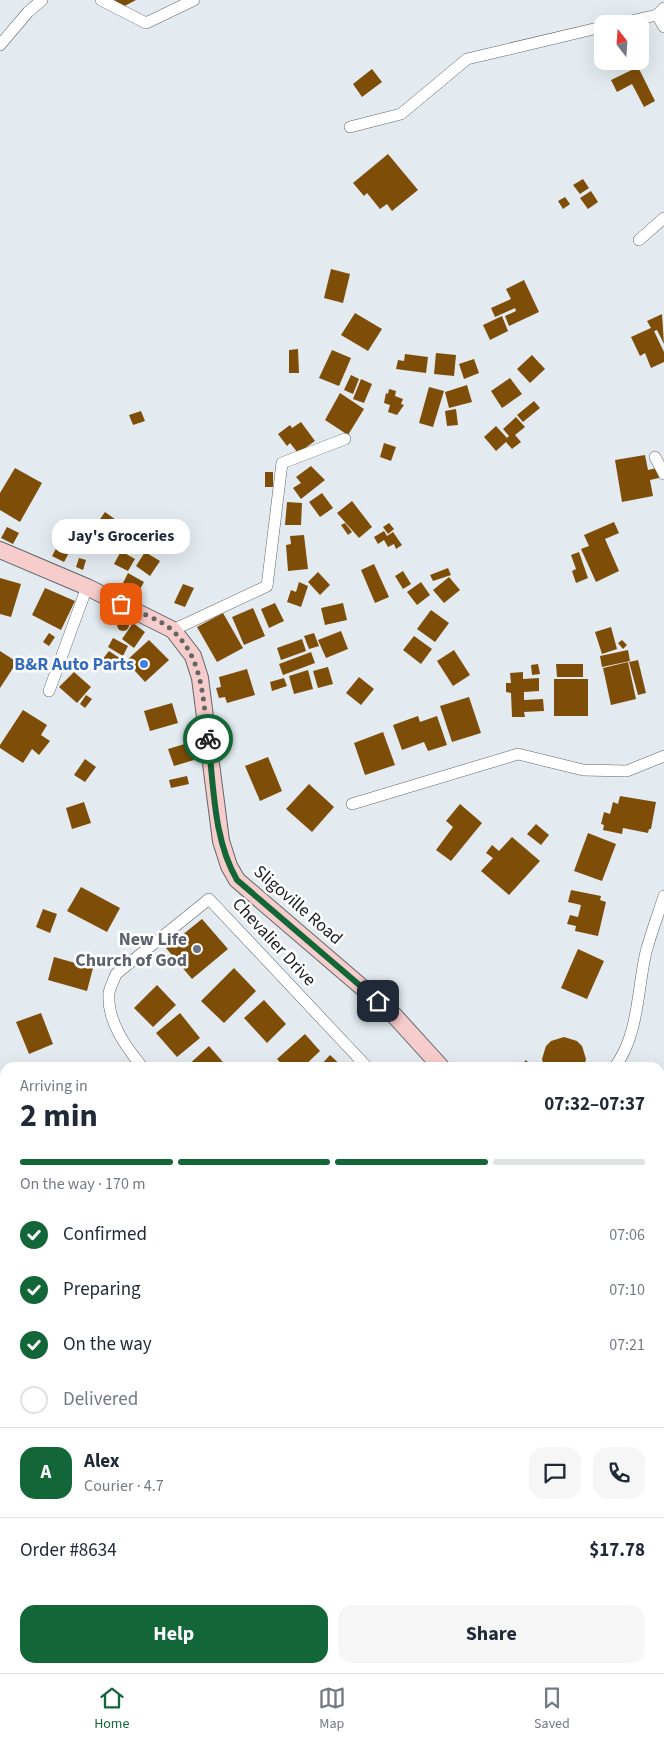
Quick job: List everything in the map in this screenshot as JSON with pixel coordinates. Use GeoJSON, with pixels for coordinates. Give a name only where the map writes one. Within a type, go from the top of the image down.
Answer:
{"type":"FeatureCollection","features":[{"type":"Feature","properties":{"kind":"street"},"geometry":{"type":"LineString","coordinates":[[0,45],[28,12],[42,0]]}},
{"type":"Feature","properties":{"kind":"street"},"geometry":{"type":"LineString","coordinates":[[101,0],[146,23],[194,0]]}},
{"type":"Feature","properties":{"kind":"street"},"geometry":{"type":"LineString","coordinates":[[648,15],[661,11],[664,27]]}},
{"type":"Feature","properties":{"kind":"street"},"geometry":{"type":"LineString","coordinates":[[350,127],[401,114],[467,58],[594,29]]}},
{"type":"Feature","properties":{"kind":"street"},"geometry":{"type":"LineString","coordinates":[[639,240],[664,218]]}},
{"type":"Feature","properties":{"kind":"street"},"geometry":{"type":"LineString","coordinates":[[173,630],[267,586],[282,463],[346,439]]}},
{"type":"Feature","properties":{"kind":"street"},"geometry":{"type":"LineString","coordinates":[[655,457],[664,474]]}},
{"type":"Feature","properties":{"kind":"street","name":"Sligoville Road"},"geometry":{"type":"LineString","coordinates":[[0,550],[87,587],[173,630],[192,656],[200,678],[221,841],[229,866],[237,880],[392,1013],[437,1062]]}},
{"type":"Feature","properties":{"kind":"street"},"geometry":{"type":"LineString","coordinates":[[49,691],[87,587]]}},
{"type":"Feature","properties":{"kind":"street"},"geometry":{"type":"LineString","coordinates":[[352,804],[518,754],[583,770],[627,771],[664,756]]}},
{"type":"Feature","properties":{"kind":"street"},"geometry":{"type":"LineString","coordinates":[[619,1062],[622,1058],[634,1022],[646,952],[664,896]]}},
{"type":"Feature","properties":{"kind":"street","name":"Chevalier Drive"},"geometry":{"type":"LineString","coordinates":[[138,1062],[128,1048],[112,1018],[109,992],[116,974],[209,899],[362,1062]]}},
{"type":"Feature","properties":{"kind":"building"},"geometry":{"type":"Polygon","coordinates":[[[115,0],[136,0],[119,9],[115,0]]]}},
{"type":"Feature","properties":{"kind":"building"},"geometry":{"type":"Polygon","coordinates":[[[372,69],[382,82],[362,97],[353,84],[372,69]]]}},
{"type":"Feature","properties":{"kind":"building"},"geometry":{"type":"Polygon","coordinates":[[[632,70],[640,70],[655,101],[644,107],[632,84],[617,92],[611,80],[632,70]]]}},
{"type":"Feature","properties":{"kind":"building"},"geometry":{"type":"Polygon","coordinates":[[[388,154],[418,190],[392,211],[387,204],[380,209],[367,193],[364,196],[353,183],[388,154]]]}},
{"type":"Feature","properties":{"kind":"building"},"geometry":{"type":"Polygon","coordinates":[[[583,179],[589,188],[580,194],[573,185],[583,179]]]}},
{"type":"Feature","properties":{"kind":"building"},"geometry":{"type":"Polygon","coordinates":[[[591,191],[598,202],[588,209],[580,198],[591,191]]]}},
{"type":"Feature","properties":{"kind":"building"},"geometry":{"type":"Polygon","coordinates":[[[565,197],[570,204],[563,209],[558,201],[565,197]]]}},
{"type":"Feature","properties":{"kind":"building"},"geometry":{"type":"Polygon","coordinates":[[[331,269],[350,274],[343,303],[324,298],[331,269]]]}},
{"type":"Feature","properties":{"kind":"building"},"geometry":{"type":"Polygon","coordinates":[[[524,280],[539,312],[509,326],[505,316],[516,311],[515,308],[495,317],[491,308],[511,299],[506,289],[524,280]]]}},
{"type":"Feature","properties":{"kind":"building"},"geometry":{"type":"Polygon","coordinates":[[[355,313],[382,329],[368,351],[341,335],[355,313]]]}},
{"type":"Feature","properties":{"kind":"building"},"geometry":{"type":"Polygon","coordinates":[[[662,314],[664,344],[657,330],[654,331],[664,352],[664,362],[651,368],[645,353],[640,356],[631,337],[651,328],[647,321],[662,314]]]}},
{"type":"Feature","properties":{"kind":"building"},"geometry":{"type":"Polygon","coordinates":[[[502,316],[508,331],[490,340],[483,325],[502,316]]]}},
{"type":"Feature","properties":{"kind":"building"},"geometry":{"type":"Polygon","coordinates":[[[298,349],[299,373],[289,373],[289,350],[298,349]]]}},
{"type":"Feature","properties":{"kind":"building"},"geometry":{"type":"Polygon","coordinates":[[[332,350],[351,358],[339,386],[319,378],[332,350]]]}},
{"type":"Feature","properties":{"kind":"building"},"geometry":{"type":"Polygon","coordinates":[[[436,353],[456,355],[454,376],[434,374],[436,353]]]}},
{"type":"Feature","properties":{"kind":"building"},"geometry":{"type":"Polygon","coordinates":[[[405,354],[428,357],[426,373],[396,369],[398,360],[404,361],[405,354]]]}},
{"type":"Feature","properties":{"kind":"building"},"geometry":{"type":"Polygon","coordinates":[[[532,355],[545,369],[530,383],[517,369],[532,355]]]}},
{"type":"Feature","properties":{"kind":"building"},"geometry":{"type":"Polygon","coordinates":[[[474,359],[479,373],[464,379],[459,364],[474,359]]]}},
{"type":"Feature","properties":{"kind":"building"},"geometry":{"type":"Polygon","coordinates":[[[351,375],[359,379],[353,394],[344,390],[351,375]]]}},
{"type":"Feature","properties":{"kind":"building"},"geometry":{"type":"Polygon","coordinates":[[[510,378],[522,394],[502,408],[491,391],[510,378]]]}},
{"type":"Feature","properties":{"kind":"building"},"geometry":{"type":"Polygon","coordinates":[[[361,379],[372,384],[364,403],[353,399],[361,379]]]}},
{"type":"Feature","properties":{"kind":"building"},"geometry":{"type":"Polygon","coordinates":[[[467,385],[472,402],[449,408],[445,392],[467,385]]]}},
{"type":"Feature","properties":{"kind":"building"},"geometry":{"type":"Polygon","coordinates":[[[429,387],[444,391],[433,427],[419,423],[429,387]]]}},
{"type":"Feature","properties":{"kind":"building"},"geometry":{"type":"Polygon","coordinates":[[[389,389],[396,391],[395,396],[403,399],[401,404],[404,405],[397,415],[388,412],[390,405],[384,403],[389,389]]]}},
{"type":"Feature","properties":{"kind":"building"},"geometry":{"type":"Polygon","coordinates":[[[340,393],[364,409],[348,435],[325,420],[340,393]]]}},
{"type":"Feature","properties":{"kind":"building"},"geometry":{"type":"Polygon","coordinates":[[[534,401],[540,408],[523,422],[517,415],[534,401]]]}},
{"type":"Feature","properties":{"kind":"building"},"geometry":{"type":"Polygon","coordinates":[[[456,409],[458,425],[447,426],[445,411],[456,409]]]}},
{"type":"Feature","properties":{"kind":"building"},"geometry":{"type":"Polygon","coordinates":[[[141,411],[145,421],[133,425],[129,415],[141,411]]]}},
{"type":"Feature","properties":{"kind":"building"},"geometry":{"type":"Polygon","coordinates":[[[516,417],[525,427],[515,435],[521,442],[512,449],[506,442],[496,451],[484,437],[496,426],[507,438],[509,436],[503,429],[516,417]]]}},
{"type":"Feature","properties":{"kind":"building"},"geometry":{"type":"Polygon","coordinates":[[[301,422],[315,441],[298,453],[290,443],[287,446],[278,434],[290,425],[292,428],[301,422]]]}},
{"type":"Feature","properties":{"kind":"building"},"geometry":{"type":"Polygon","coordinates":[[[384,443],[396,447],[391,461],[380,457],[384,443]]]}},
{"type":"Feature","properties":{"kind":"building"},"geometry":{"type":"Polygon","coordinates":[[[645,455],[648,470],[657,468],[659,478],[650,480],[653,496],[622,502],[615,460],[645,455]]]}},
{"type":"Feature","properties":{"kind":"building"},"geometry":{"type":"Polygon","coordinates":[[[311,466],[325,480],[301,499],[293,488],[301,483],[296,477],[311,466]]]}},
{"type":"Feature","properties":{"kind":"building"},"geometry":{"type":"Polygon","coordinates":[[[15,468],[42,483],[20,522],[0,510],[0,493],[15,468]]]}},
{"type":"Feature","properties":{"kind":"building"},"geometry":{"type":"Polygon","coordinates":[[[265,472],[273,472],[273,487],[265,487],[265,472]]]}},
{"type":"Feature","properties":{"kind":"building"},"geometry":{"type":"Polygon","coordinates":[[[322,493],[333,508],[320,517],[309,502],[322,493]]]}},
{"type":"Feature","properties":{"kind":"building"},"geometry":{"type":"Polygon","coordinates":[[[352,501],[372,527],[359,538],[337,513],[352,501]]]}},
{"type":"Feature","properties":{"kind":"building"},"geometry":{"type":"Polygon","coordinates":[[[287,502],[302,503],[301,525],[285,525],[287,502]]]}},
{"type":"Feature","properties":{"kind":"building"},"geometry":{"type":"Polygon","coordinates":[[[105,512],[126,527],[109,549],[89,535],[105,512]]]}},
{"type":"Feature","properties":{"kind":"building"},"geometry":{"type":"Polygon","coordinates":[[[148,522],[159,529],[149,544],[138,536],[148,522]]]}},
{"type":"Feature","properties":{"kind":"building"},"geometry":{"type":"Polygon","coordinates":[[[614,522],[619,533],[605,539],[619,571],[596,582],[581,549],[589,546],[584,535],[614,522]]]}},
{"type":"Feature","properties":{"kind":"building"},"geometry":{"type":"Polygon","coordinates":[[[345,523],[352,532],[348,535],[341,525],[345,523]]]}},
{"type":"Feature","properties":{"kind":"building"},"geometry":{"type":"Polygon","coordinates":[[[389,523],[394,529],[388,534],[383,527],[389,523]]]}},
{"type":"Feature","properties":{"kind":"building"},"geometry":{"type":"Polygon","coordinates":[[[7,527],[19,533],[13,544],[1,538],[7,527]]]}},
{"type":"Feature","properties":{"kind":"building"},"geometry":{"type":"Polygon","coordinates":[[[384,531],[387,536],[393,532],[402,545],[396,549],[394,544],[388,547],[384,540],[378,544],[374,537],[384,531]]]}},
{"type":"Feature","properties":{"kind":"building"},"geometry":{"type":"Polygon","coordinates":[[[304,535],[308,569],[288,571],[286,545],[291,544],[290,536],[304,535]]]}},
{"type":"Feature","properties":{"kind":"building"},"geometry":{"type":"Polygon","coordinates":[[[59,543],[71,549],[64,562],[52,556],[59,543]]]}},
{"type":"Feature","properties":{"kind":"building"},"geometry":{"type":"Polygon","coordinates":[[[121,551],[135,559],[128,571],[114,564],[121,551]]]}},
{"type":"Feature","properties":{"kind":"building"},"geometry":{"type":"Polygon","coordinates":[[[145,552],[160,561],[150,576],[136,566],[145,552]]]}},
{"type":"Feature","properties":{"kind":"building"},"geometry":{"type":"Polygon","coordinates":[[[579,552],[588,578],[576,583],[572,571],[576,569],[571,555],[579,552]]]}},
{"type":"Feature","properties":{"kind":"building"},"geometry":{"type":"Polygon","coordinates":[[[79,558],[86,560],[83,570],[76,567],[79,558]]]}},
{"type":"Feature","properties":{"kind":"building"},"geometry":{"type":"Polygon","coordinates":[[[374,564],[389,597],[375,603],[361,570],[374,564]]]}},
{"type":"Feature","properties":{"kind":"building"},"geometry":{"type":"Polygon","coordinates":[[[448,568],[451,575],[433,581],[430,575],[448,568]]]}},
{"type":"Feature","properties":{"kind":"building"},"geometry":{"type":"Polygon","coordinates":[[[403,571],[411,584],[403,589],[395,576],[403,571]]]}},
{"type":"Feature","properties":{"kind":"building"},"geometry":{"type":"Polygon","coordinates":[[[318,572],[330,585],[320,595],[308,582],[318,572]]]}},
{"type":"Feature","properties":{"kind":"building"},"geometry":{"type":"Polygon","coordinates":[[[128,573],[144,582],[138,593],[122,585],[128,573]]]}},
{"type":"Feature","properties":{"kind":"building"},"geometry":{"type":"Polygon","coordinates":[[[449,577],[460,590],[444,603],[433,590],[449,577]]]}},
{"type":"Feature","properties":{"kind":"building"},"geometry":{"type":"Polygon","coordinates":[[[0,578],[21,584],[11,617],[0,614],[0,578]]]}},
{"type":"Feature","properties":{"kind":"building"},"geometry":{"type":"Polygon","coordinates":[[[299,582],[308,586],[301,607],[287,602],[291,590],[296,592],[299,582]]]}},
{"type":"Feature","properties":{"kind":"building"},"geometry":{"type":"Polygon","coordinates":[[[421,582],[430,595],[417,605],[407,592],[421,582]]]}},
{"type":"Feature","properties":{"kind":"building"},"geometry":{"type":"Polygon","coordinates":[[[183,584],[194,588],[185,607],[174,603],[183,584]]]}},
{"type":"Feature","properties":{"kind":"building"},"geometry":{"type":"Polygon","coordinates":[[[45,588],[75,601],[61,630],[32,615],[45,588]]]}},
{"type":"Feature","properties":{"kind":"building"},"geometry":{"type":"Polygon","coordinates":[[[275,603],[284,621],[269,628],[261,609],[275,603]]]}},
{"type":"Feature","properties":{"kind":"building"},"geometry":{"type":"Polygon","coordinates":[[[343,603],[347,620],[325,625],[321,608],[343,603]]]}},
{"type":"Feature","properties":{"kind":"building"},"geometry":{"type":"Polygon","coordinates":[[[253,608],[265,636],[244,645],[232,617],[253,608]]]}},
{"type":"Feature","properties":{"kind":"building"},"geometry":{"type":"Polygon","coordinates":[[[431,610],[449,623],[435,642],[417,629],[431,610]]]}},
{"type":"Feature","properties":{"kind":"building"},"geometry":{"type":"Polygon","coordinates":[[[223,613],[243,648],[217,662],[197,627],[223,613]]]}},
{"type":"Feature","properties":{"kind":"building"},"geometry":{"type":"Polygon","coordinates":[[[121,619],[125,619],[129,625],[125,631],[121,631],[117,627],[117,623],[121,619]]]}},
{"type":"Feature","properties":{"kind":"building"},"geometry":{"type":"Polygon","coordinates":[[[133,623],[145,632],[134,648],[122,639],[133,623]]]}},
{"type":"Feature","properties":{"kind":"building"},"geometry":{"type":"Polygon","coordinates":[[[611,627],[617,649],[602,654],[595,632],[611,627]]]}},
{"type":"Feature","properties":{"kind":"building"},"geometry":{"type":"Polygon","coordinates":[[[341,631],[348,649],[326,658],[318,640],[341,631]]]}},
{"type":"Feature","properties":{"kind":"building"},"geometry":{"type":"Polygon","coordinates":[[[49,633],[55,637],[49,646],[43,642],[49,633]]]}},
{"type":"Feature","properties":{"kind":"building"},"geometry":{"type":"Polygon","coordinates":[[[314,633],[319,646],[309,649],[304,636],[314,633]]]}},
{"type":"Feature","properties":{"kind":"building"},"geometry":{"type":"Polygon","coordinates":[[[414,636],[432,649],[421,664],[403,650],[414,636]]]}},
{"type":"Feature","properties":{"kind":"building"},"geometry":{"type":"Polygon","coordinates":[[[113,638],[128,646],[123,656],[108,647],[113,638]]]}},
{"type":"Feature","properties":{"kind":"building"},"geometry":{"type":"Polygon","coordinates":[[[302,639],[306,651],[281,660],[277,648],[302,639]]]}},
{"type":"Feature","properties":{"kind":"building"},"geometry":{"type":"Polygon","coordinates":[[[149,640],[169,660],[145,682],[126,661],[149,640]]]}},
{"type":"Feature","properties":{"kind":"building"},"geometry":{"type":"Polygon","coordinates":[[[622,640],[627,645],[623,649],[618,643],[622,640]]]}},
{"type":"Feature","properties":{"kind":"building"},"geometry":{"type":"Polygon","coordinates":[[[454,650],[470,675],[453,686],[437,661],[454,650]]]}},
{"type":"Feature","properties":{"kind":"building"},"geometry":{"type":"Polygon","coordinates":[[[628,650],[630,661],[602,667],[600,656],[628,650]]]}},
{"type":"Feature","properties":{"kind":"building"},"geometry":{"type":"Polygon","coordinates":[[[0,651],[17,662],[0,688],[0,651]]]}},
{"type":"Feature","properties":{"kind":"building"},"geometry":{"type":"Polygon","coordinates":[[[109,651],[121,659],[114,669],[102,660],[109,651]]]}},
{"type":"Feature","properties":{"kind":"building"},"geometry":{"type":"Polygon","coordinates":[[[311,652],[315,663],[283,675],[279,664],[311,652]]]}},
{"type":"Feature","properties":{"kind":"building"},"geometry":{"type":"Polygon","coordinates":[[[638,660],[646,693],[638,695],[629,662],[638,660]]]}},
{"type":"Feature","properties":{"kind":"building"},"geometry":{"type":"Polygon","coordinates":[[[628,662],[636,699],[611,705],[603,668],[628,662]]]}},
{"type":"Feature","properties":{"kind":"building"},"geometry":{"type":"Polygon","coordinates":[[[538,664],[540,674],[532,675],[531,665],[538,664]]]}},
{"type":"Feature","properties":{"kind":"building"},"geometry":{"type":"Polygon","coordinates":[[[556,664],[583,664],[583,677],[557,677],[556,664]]]}},
{"type":"Feature","properties":{"kind":"building"},"geometry":{"type":"Polygon","coordinates":[[[328,667],[333,684],[318,688],[313,671],[328,667]]]}},
{"type":"Feature","properties":{"kind":"building"},"geometry":{"type":"Polygon","coordinates":[[[247,669],[255,695],[227,703],[225,697],[219,698],[216,688],[221,687],[219,677],[247,669]]]}},
{"type":"Feature","properties":{"kind":"building"},"geometry":{"type":"Polygon","coordinates":[[[308,670],[313,689],[294,694],[289,676],[308,670]]]}},
{"type":"Feature","properties":{"kind":"building"},"geometry":{"type":"Polygon","coordinates":[[[74,672],[91,687],[77,703],[59,687],[74,672]]]}},
{"type":"Feature","properties":{"kind":"building"},"geometry":{"type":"Polygon","coordinates":[[[523,672],[523,679],[539,678],[539,691],[524,692],[524,700],[543,699],[544,711],[524,712],[525,717],[512,717],[511,693],[506,692],[506,683],[511,683],[510,673],[523,672]]]}},
{"type":"Feature","properties":{"kind":"building"},"geometry":{"type":"Polygon","coordinates":[[[359,677],[374,689],[361,705],[346,693],[359,677]]]}},
{"type":"Feature","properties":{"kind":"building"},"geometry":{"type":"Polygon","coordinates":[[[284,678],[287,686],[272,691],[270,682],[284,678]]]}},
{"type":"Feature","properties":{"kind":"building"},"geometry":{"type":"Polygon","coordinates":[[[554,679],[588,679],[588,716],[554,716],[554,679]]]}},
{"type":"Feature","properties":{"kind":"building"},"geometry":{"type":"Polygon","coordinates":[[[86,695],[92,699],[85,708],[80,704],[86,695]]]}},
{"type":"Feature","properties":{"kind":"building"},"geometry":{"type":"Polygon","coordinates":[[[469,697],[481,733],[452,742],[440,706],[469,697]]]}},
{"type":"Feature","properties":{"kind":"building"},"geometry":{"type":"Polygon","coordinates":[[[172,703],[178,723],[150,731],[144,711],[172,703]]]}},
{"type":"Feature","properties":{"kind":"building"},"geometry":{"type":"Polygon","coordinates":[[[23,710],[47,725],[41,735],[50,741],[39,755],[32,749],[23,763],[0,748],[0,745],[23,710]]]}},
{"type":"Feature","properties":{"kind":"building"},"geometry":{"type":"Polygon","coordinates":[[[418,716],[420,722],[437,716],[447,745],[428,751],[424,742],[402,750],[393,725],[418,716]]]}},
{"type":"Feature","properties":{"kind":"building"},"geometry":{"type":"Polygon","coordinates":[[[383,732],[395,765],[365,775],[354,743],[383,732]]]}},
{"type":"Feature","properties":{"kind":"building"},"geometry":{"type":"Polygon","coordinates":[[[188,743],[194,760],[174,766],[168,749],[188,743]]]}},
{"type":"Feature","properties":{"kind":"building"},"geometry":{"type":"Polygon","coordinates":[[[268,757],[282,791],[260,801],[245,766],[268,757]]]}},
{"type":"Feature","properties":{"kind":"building"},"geometry":{"type":"Polygon","coordinates":[[[85,759],[96,767],[85,782],[74,775],[85,759]]]}},
{"type":"Feature","properties":{"kind":"building"},"geometry":{"type":"Polygon","coordinates":[[[187,776],[189,784],[171,788],[169,780],[187,776]]]}},
{"type":"Feature","properties":{"kind":"building"},"geometry":{"type":"Polygon","coordinates":[[[309,784],[334,807],[312,832],[286,809],[309,784]]]}},
{"type":"Feature","properties":{"kind":"building"},"geometry":{"type":"Polygon","coordinates":[[[620,796],[656,802],[651,829],[649,829],[648,833],[623,828],[622,834],[603,830],[604,825],[601,824],[604,812],[610,814],[613,802],[618,804],[620,796]]]}},
{"type":"Feature","properties":{"kind":"building"},"geometry":{"type":"Polygon","coordinates":[[[84,802],[91,823],[72,829],[66,808],[84,802]]]}},
{"type":"Feature","properties":{"kind":"building"},"geometry":{"type":"Polygon","coordinates":[[[460,804],[482,823],[451,861],[436,850],[453,827],[446,821],[460,804]]]}},
{"type":"Feature","properties":{"kind":"building"},"geometry":{"type":"Polygon","coordinates":[[[536,824],[549,835],[541,845],[527,834],[536,824]]]}},
{"type":"Feature","properties":{"kind":"building"},"geometry":{"type":"Polygon","coordinates":[[[588,833],[616,844],[602,881],[574,871],[588,833]]]}},
{"type":"Feature","properties":{"kind":"building"},"geometry":{"type":"Polygon","coordinates":[[[512,837],[540,861],[509,895],[481,871],[493,858],[486,853],[492,845],[499,851],[512,837]]]}},
{"type":"Feature","properties":{"kind":"building"},"geometry":{"type":"Polygon","coordinates":[[[81,887],[120,908],[107,932],[67,911],[81,887]]]}},
{"type":"Feature","properties":{"kind":"building"},"geometry":{"type":"Polygon","coordinates":[[[571,890],[601,896],[600,900],[606,902],[598,936],[575,931],[576,926],[567,924],[570,915],[578,917],[581,905],[568,902],[571,890]]]}},
{"type":"Feature","properties":{"kind":"building"},"geometry":{"type":"Polygon","coordinates":[[[43,909],[57,914],[50,933],[36,927],[43,909]]]}},
{"type":"Feature","properties":{"kind":"building","name":"New Life Church of God"},"geometry":{"type":"Polygon","coordinates":[[[202,919],[228,949],[192,979],[166,948],[202,919]]]}},
{"type":"Feature","properties":{"kind":"building"},"geometry":{"type":"Polygon","coordinates":[[[578,949],[604,961],[587,999],[561,988],[578,949]]]}},
{"type":"Feature","properties":{"kind":"building"},"geometry":{"type":"Polygon","coordinates":[[[54,957],[93,968],[87,991],[48,980],[54,957]]]}},
{"type":"Feature","properties":{"kind":"building"},"geometry":{"type":"Polygon","coordinates":[[[234,968],[256,991],[224,1023],[201,1001],[234,968]]]}},
{"type":"Feature","properties":{"kind":"building"},"geometry":{"type":"Polygon","coordinates":[[[157,985],[176,1005],[153,1027],[134,1008],[157,985]]]}},
{"type":"Feature","properties":{"kind":"building"},"geometry":{"type":"Polygon","coordinates":[[[264,1000],[286,1024],[267,1043],[244,1018],[264,1000]]]}},
{"type":"Feature","properties":{"kind":"building"},"geometry":{"type":"Polygon","coordinates":[[[41,1013],[53,1044],[29,1054],[16,1022],[41,1013]]]}},
{"type":"Feature","properties":{"kind":"building"},"geometry":{"type":"Polygon","coordinates":[[[180,1013],[200,1038],[177,1057],[156,1033],[180,1013]]]}},
{"type":"Feature","properties":{"kind":"building"},"geometry":{"type":"Polygon","coordinates":[[[305,1034],[320,1051],[308,1062],[280,1062],[277,1059],[305,1034]]]}},
{"type":"Feature","properties":{"kind":"building"},"geometry":{"type":"Polygon","coordinates":[[[564,1037],[577,1041],[582,1046],[585,1062],[543,1062],[546,1046],[551,1041],[564,1037]]]}},
{"type":"Feature","properties":{"kind":"building"},"geometry":{"type":"Polygon","coordinates":[[[209,1046],[223,1062],[192,1062],[209,1046]]]}},
{"type":"Feature","properties":{"kind":"building"},"geometry":{"type":"Polygon","coordinates":[[[330,1055],[338,1062],[324,1062],[330,1055]]]}},
{"type":"Feature","properties":{"kind":"way so far"},"geometry":{"type":"LineString","coordinates":[[121,604],[173,630],[192,656],[200,678],[208,739]]}},
{"type":"Feature","properties":{"kind":"place","name":"Jay's Groceries"},"geometry":{"type":"Point","coordinates":[121,604]}},
{"type":"Feature","properties":{"kind":"place","name":"B&R Auto Parts"},"geometry":{"type":"Point","coordinates":[144,664]}},
{"type":"Feature","properties":{"kind":"place","name":"New Life Church of God"},"geometry":{"type":"Point","coordinates":[197,949]}},
{"type":"Feature","properties":{"kind":"route"},"geometry":{"type":"LineString","coordinates":[[208,739],[221,841],[229,866],[237,880],[378,1001]]}}]}
